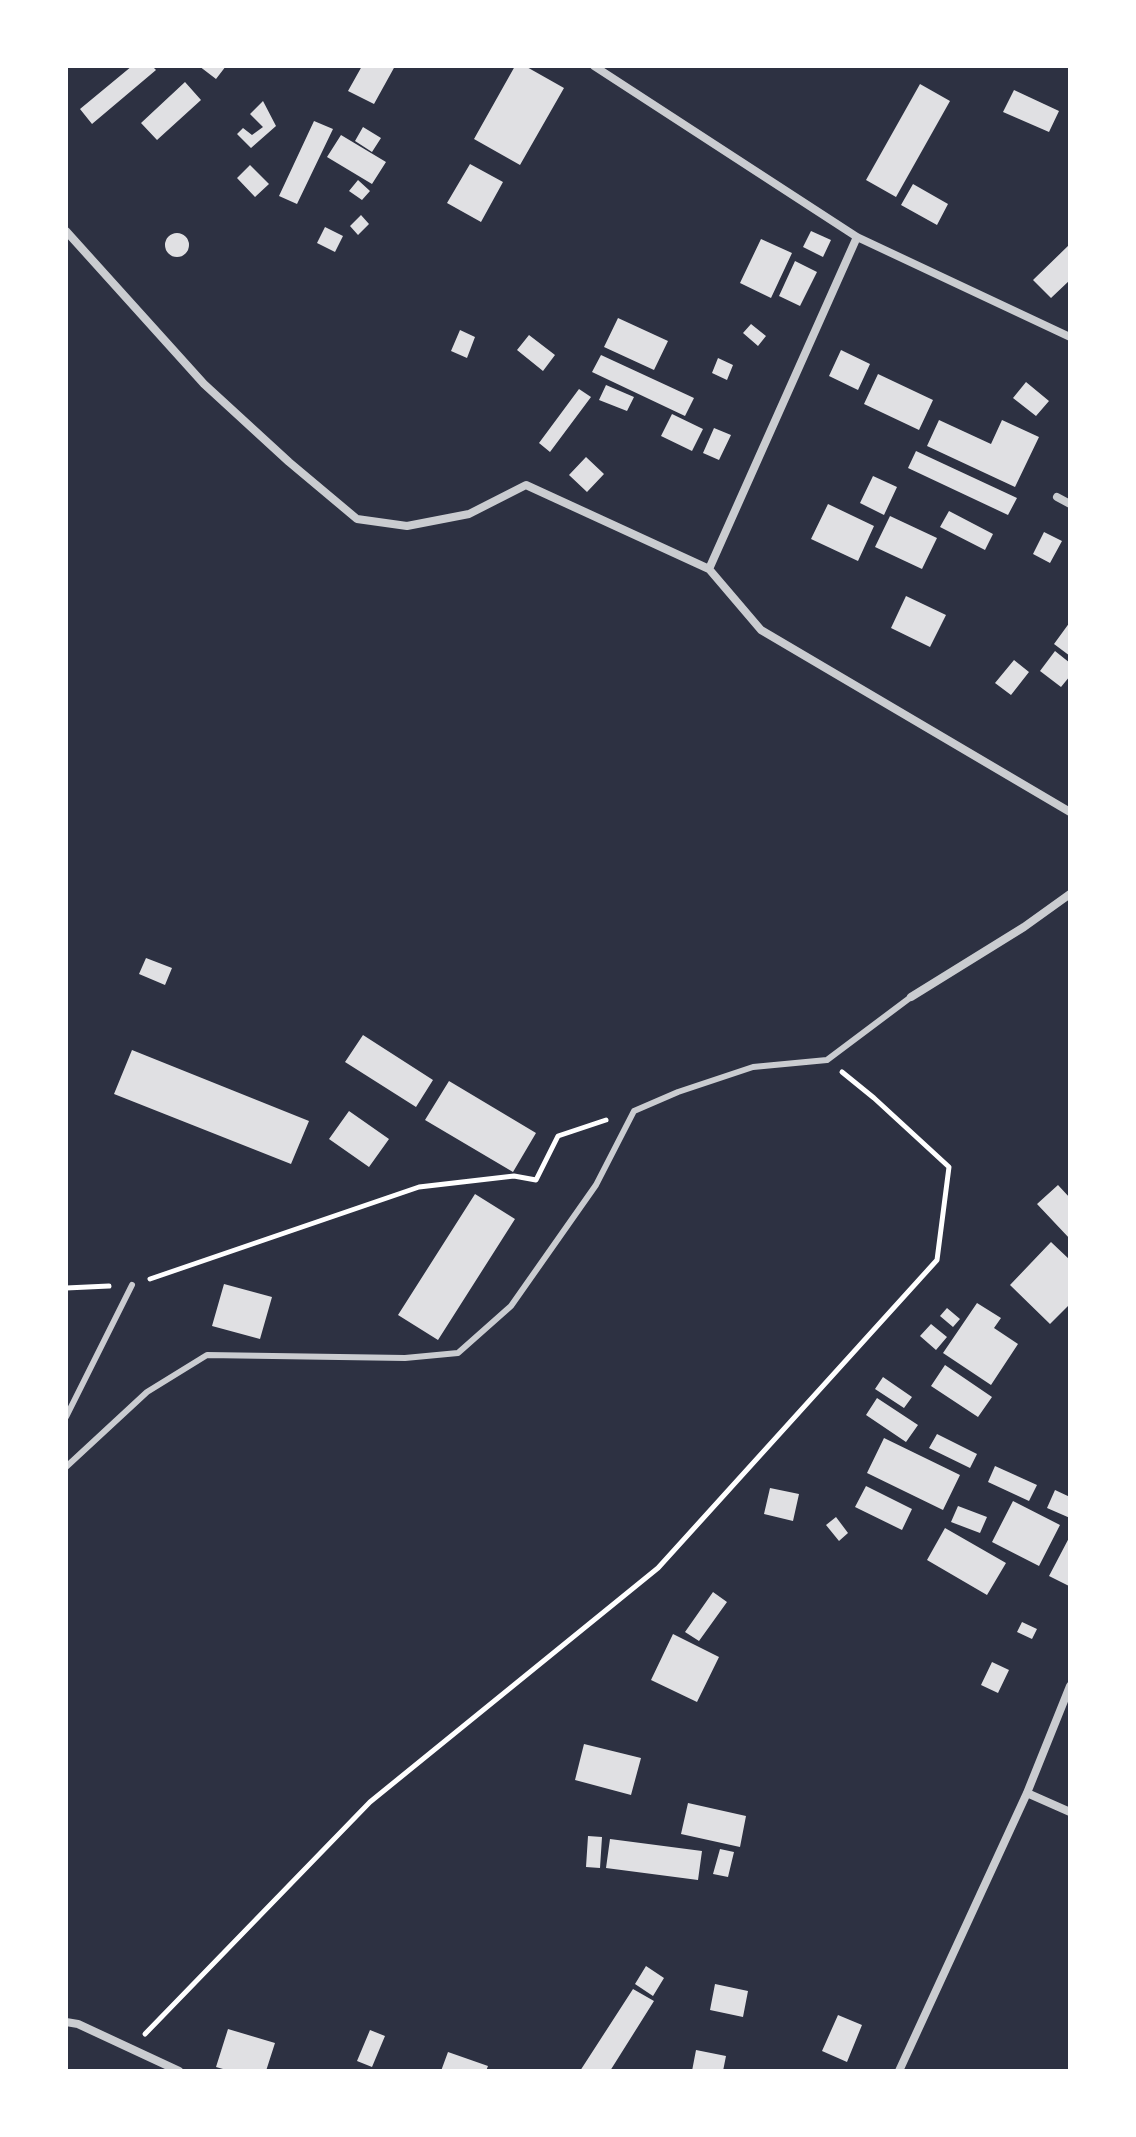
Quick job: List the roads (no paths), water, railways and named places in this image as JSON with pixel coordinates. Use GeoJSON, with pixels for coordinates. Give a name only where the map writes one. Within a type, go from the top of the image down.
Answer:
{"type":"FeatureCollection","features":[{"type":"Feature","properties":{"kind":"street"},"geometry":{"type":"LineString","coordinates":[[594,66],[857,237],[1070,337]]}},
{"type":"Feature","properties":{"kind":"street"},"geometry":{"type":"LineString","coordinates":[[66,231],[204,384],[357,519],[407,526],[469,514],[526,485],[709,569],[761,630],[1070,812]]}},
{"type":"Feature","properties":{"kind":"street"},"geometry":{"type":"LineString","coordinates":[[709,569],[857,237]]}},
{"type":"Feature","properties":{"kind":"street"},"geometry":{"type":"LineString","coordinates":[[1057,497],[1070,504]]}},
{"type":"Feature","properties":{"kind":"street"},"geometry":{"type":"LineString","coordinates":[[911,997],[1024,927],[1070,894]]}},
{"type":"Feature","properties":{"kind":"street"},"geometry":{"type":"LineString","coordinates":[[899,2071],[1027,1793],[1070,1686]]}},
{"type":"Feature","properties":{"kind":"street"},"geometry":{"type":"LineString","coordinates":[[1027,1793],[1070,1812]]}},
{"type":"Feature","properties":{"kind":"street"},"geometry":{"type":"LineString","coordinates":[[66,2022],[78,2024],[179,2071]]}},
{"type":"Feature","properties":{"kind":"lane"},"geometry":{"type":"LineString","coordinates":[[66,1467],[147,1392],[207,1355],[405,1358],[458,1353],[511,1306],[596,1185],[634,1111],[678,1092],[753,1067],[827,1060],[911,997]]}},
{"type":"Feature","properties":{"kind":"lane"},"geometry":{"type":"LineString","coordinates":[[66,1417],[132,1285]]}}]}
